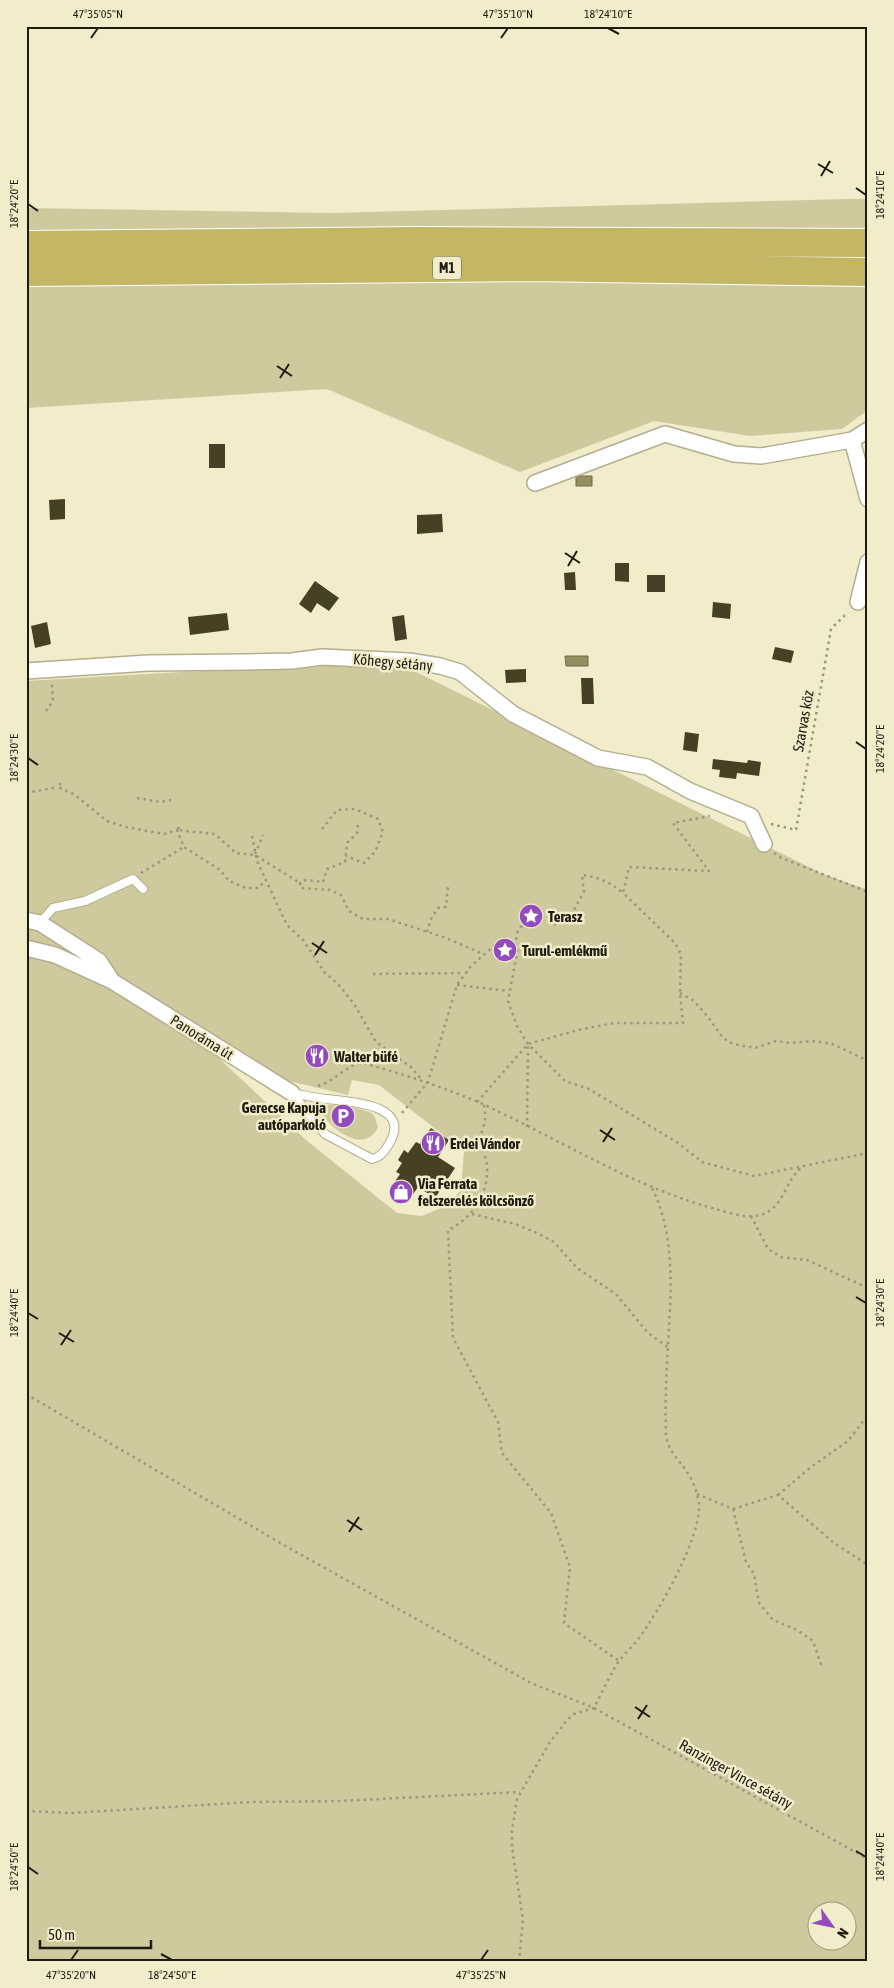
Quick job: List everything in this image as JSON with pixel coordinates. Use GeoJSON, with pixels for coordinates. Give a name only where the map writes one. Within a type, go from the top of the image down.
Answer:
{"type":"FeatureCollection","features":[{"type":"Feature","properties":{"kind":"highway","name":"M1"},"geometry":{"type":"LineString","coordinates":[[26,246],[453,240],[868,243]]}},
{"type":"Feature","properties":{"kind":"highway","name":"M1"},"geometry":{"type":"LineString","coordinates":[[26,272],[519,267],[868,272]]}},
{"type":"Feature","properties":{"kind":"street"},"geometry":{"type":"LineString","coordinates":[[535,483],[665,434],[734,454],[760,456],[852,440],[868,430]]}},
{"type":"Feature","properties":{"kind":"street"},"geometry":{"type":"LineString","coordinates":[[852,440],[867,493]]}},
{"type":"Feature","properties":{"kind":"street"},"geometry":{"type":"LineString","coordinates":[[858,602],[868,562]]}},
{"type":"Feature","properties":{"kind":"street","name":"Kőhegy sétány"},"geometry":{"type":"LineString","coordinates":[[34,670],[148,663],[292,661],[322,657],[409,661],[440,666],[460,672],[513,714],[598,758],[647,766],[690,791],[751,816],[764,844]]}},
{"type":"Feature","properties":{"kind":"street","name":"Panoráma út"},"geometry":{"type":"LineString","coordinates":[[33,922],[99,961],[112,981]]}},
{"type":"Feature","properties":{"kind":"street","name":"Panoráma út"},"geometry":{"type":"LineString","coordinates":[[26,948],[55,955],[112,981],[292,1093]]}},
{"type":"Feature","properties":{"kind":"lane"},"geometry":{"type":"LineString","coordinates":[[33,922],[54,908],[86,901],[133,878],[144,889]]}},
{"type":"Feature","properties":{"kind":"lane"},"geometry":{"type":"LineString","coordinates":[[292,1093],[371,1106],[385,1112],[394,1121],[395,1130],[389,1144],[380,1156],[372,1159],[325,1134],[292,1093]]}},
{"type":"Feature","properties":{"kind":"path","name":"Szarvas köz"},"geometry":{"type":"LineString","coordinates":[[771,824],[796,830],[831,629],[858,602]]}},
{"type":"Feature","properties":{"kind":"path"},"geometry":{"type":"LineString","coordinates":[[34,670],[54,686],[53,701],[46,710]]}},
{"type":"Feature","properties":{"kind":"path"},"geometry":{"type":"LineString","coordinates":[[58,788],[61,783]]}},
{"type":"Feature","properties":{"kind":"path"},"geometry":{"type":"LineString","coordinates":[[26,793],[58,788],[75,794],[107,820],[126,827],[164,834],[177,830],[215,834],[236,853],[255,855],[300,883],[301,888],[330,890],[340,895],[349,911],[364,918],[388,919],[483,954]]}},
{"type":"Feature","properties":{"kind":"path"},"geometry":{"type":"LineString","coordinates":[[137,798],[160,802],[171,800]]}},
{"type":"Feature","properties":{"kind":"path"},"geometry":{"type":"LineString","coordinates":[[322,829],[337,810],[355,810],[378,819],[383,832],[374,852],[364,863],[346,856]]}},
{"type":"Feature","properties":{"kind":"path"},"geometry":{"type":"LineString","coordinates":[[623,893],[629,866],[710,871],[674,823],[739,810]]}},
{"type":"Feature","properties":{"kind":"path"},"geometry":{"type":"LineString","coordinates":[[300,883],[306,880],[323,882],[328,869],[345,862],[347,843],[356,833],[358,825]]}},
{"type":"Feature","properties":{"kind":"path"},"geometry":{"type":"LineString","coordinates":[[179,826],[177,830],[184,847],[220,870],[229,881],[246,888],[259,888],[265,879]]}},
{"type":"Feature","properties":{"kind":"path"},"geometry":{"type":"LineString","coordinates":[[255,855],[263,835]]}},
{"type":"Feature","properties":{"kind":"path"},"geometry":{"type":"LineString","coordinates":[[252,836],[255,855],[287,925],[303,940],[325,973],[338,984],[354,1004],[376,1042],[411,1067],[422,1080]]}},
{"type":"Feature","properties":{"kind":"path"},"geometry":{"type":"LineString","coordinates":[[764,844],[779,857],[868,892]]}},
{"type":"Feature","properties":{"kind":"path"},"geometry":{"type":"LineString","coordinates":[[133,878],[184,847]]}},
{"type":"Feature","properties":{"kind":"path"},"geometry":{"type":"LineString","coordinates":[[477,1102],[528,1044],[578,1030],[614,1023],[683,1023],[680,993],[681,954],[679,948],[615,886],[597,877],[582,876],[584,892],[576,907],[571,915],[554,925]]}},
{"type":"Feature","properties":{"kind":"path"},"geometry":{"type":"LineString","coordinates":[[427,932],[431,919],[438,908],[446,907],[448,885]]}},
{"type":"Feature","properties":{"kind":"path"},"geometry":{"type":"LineString","coordinates":[[515,946],[518,930],[531,916]]}},
{"type":"Feature","properties":{"kind":"path"},"geometry":{"type":"LineString","coordinates":[[394,1121],[428,1082],[457,985],[465,973],[483,954],[503,938],[518,948],[508,1001],[512,1014],[528,1044],[566,1081],[589,1089],[678,1143],[702,1162],[754,1176],[868,1153]]}},
{"type":"Feature","properties":{"kind":"path"},"geometry":{"type":"LineString","coordinates":[[373,974],[465,973]]}},
{"type":"Feature","properties":{"kind":"path"},"geometry":{"type":"LineString","coordinates":[[457,985],[509,991]]}},
{"type":"Feature","properties":{"kind":"path"},"geometry":{"type":"LineString","coordinates":[[680,993],[694,1001],[708,1016],[723,1038],[733,1044],[755,1048],[776,1041],[791,1043],[814,1041],[834,1044],[868,1061]]}},
{"type":"Feature","properties":{"kind":"path"},"geometry":{"type":"LineString","coordinates":[[527,1126],[528,1044]]}},
{"type":"Feature","properties":{"kind":"path"},"geometry":{"type":"LineString","coordinates":[[292,1093],[323,1085],[358,1063],[363,1063],[428,1082],[477,1102],[652,1188],[694,1203],[736,1214],[761,1215],[776,1206],[793,1176],[802,1167]]}},
{"type":"Feature","properties":{"kind":"path"},"geometry":{"type":"LineString","coordinates":[[484,1106],[485,1124],[481,1142],[487,1174],[483,1193],[471,1214],[455,1227],[448,1230],[453,1338],[498,1422],[502,1453],[551,1514],[570,1567],[564,1623],[619,1661]]}},
{"type":"Feature","properties":{"kind":"path"},"geometry":{"type":"LineString","coordinates":[[519,1962],[523,1920],[512,1847],[512,1830],[517,1799],[534,1773],[550,1742],[567,1720],[574,1714],[594,1708],[619,1661],[640,1637],[667,1595],[694,1530],[699,1506],[697,1494],[689,1474],[668,1446],[666,1422],[671,1307],[670,1261],[664,1223],[652,1188]]}},
{"type":"Feature","properties":{"kind":"path"},"geometry":{"type":"LineString","coordinates":[[471,1214],[515,1224],[554,1242],[577,1268],[616,1294],[648,1333],[668,1347]]}},
{"type":"Feature","properties":{"kind":"path"},"geometry":{"type":"LineString","coordinates":[[751,1216],[768,1248],[781,1257],[807,1260],[868,1288]]}},
{"type":"Feature","properties":{"kind":"path","name":"Ranzinger Vince sétány"},"geometry":{"type":"LineString","coordinates":[[26,1394],[289,1548],[522,1678],[594,1708],[868,1859]]}},
{"type":"Feature","properties":{"kind":"path"},"geometry":{"type":"LineString","coordinates":[[697,1494],[733,1508],[778,1495],[810,1467],[848,1440],[868,1415]]}},
{"type":"Feature","properties":{"kind":"path"},"geometry":{"type":"LineString","coordinates":[[778,1495],[834,1543],[868,1565]]}},
{"type":"Feature","properties":{"kind":"path"},"geometry":{"type":"LineString","coordinates":[[733,1508],[746,1562],[754,1574],[759,1604],[773,1620],[797,1630],[813,1641],[822,1667]]}},
{"type":"Feature","properties":{"kind":"path"},"geometry":{"type":"LineString","coordinates":[[26,1811],[71,1813],[252,1802],[339,1801],[520,1792]]}},
{"type":"Feature","properties":{"kind":"shaded area"},"geometry":{"type":"Polygon","coordinates":[[[868,199],[868,410],[842,429],[750,436],[654,421],[520,472],[327,389],[26,408],[26,208],[330,213],[868,199]]]}},
{"type":"Feature","properties":{"kind":"shaded area"},"geometry":{"type":"Polygon","coordinates":[[[576,476],[592,476],[592,486],[576,486],[576,476]]]}},
{"type":"Feature","properties":{"kind":"shaded area"},"geometry":{"type":"Polygon","coordinates":[[[565,656],[588,656],[588,666],[566,666],[565,656]]]}},
{"type":"Feature","properties":{"kind":"shaded area"},"geometry":{"type":"Polygon","coordinates":[[[392,660],[823,874],[868,890],[868,1962],[26,1962],[26,681],[392,660]],[[232,1045],[221,1060],[306,1140],[397,1213],[422,1216],[448,1205],[461,1190],[464,1151],[379,1085],[352,1080],[348,1095],[285,1080],[232,1045]]]}},
{"type":"Feature","properties":{"kind":"shaded area"},"geometry":{"type":"Polygon","coordinates":[[[327,1105],[367,1111],[374,1116],[378,1127],[372,1135],[365,1139],[348,1137],[332,1126],[321,1112],[322,1108],[327,1105]]]}},
{"type":"Feature","properties":{"kind":"building"},"geometry":{"type":"Polygon","coordinates":[[[209,444],[225,444],[225,468],[209,468],[209,444]]]}},
{"type":"Feature","properties":{"kind":"building"},"geometry":{"type":"Polygon","coordinates":[[[65,499],[65,519],[50,520],[49,500],[65,499]]]}},
{"type":"Feature","properties":{"kind":"building"},"geometry":{"type":"Polygon","coordinates":[[[442,514],[443,532],[417,534],[417,515],[442,514]]]}},
{"type":"Feature","properties":{"kind":"building"},"geometry":{"type":"Polygon","coordinates":[[[615,563],[629,563],[629,582],[615,581],[615,563]]]}},
{"type":"Feature","properties":{"kind":"building"},"geometry":{"type":"Polygon","coordinates":[[[575,572],[576,590],[565,590],[564,573],[575,572]]]}},
{"type":"Feature","properties":{"kind":"building"},"geometry":{"type":"Polygon","coordinates":[[[647,575],[665,575],[665,592],[647,592],[647,575]]]}},
{"type":"Feature","properties":{"kind":"building"},"geometry":{"type":"Polygon","coordinates":[[[315,581],[339,598],[329,611],[317,603],[311,613],[299,604],[315,581]]]}},
{"type":"Feature","properties":{"kind":"building"},"geometry":{"type":"Polygon","coordinates":[[[713,602],[731,604],[730,619],[712,617],[713,602]]]}},
{"type":"Feature","properties":{"kind":"building"},"geometry":{"type":"Polygon","coordinates":[[[227,613],[229,630],[190,635],[188,617],[227,613]]]}},
{"type":"Feature","properties":{"kind":"building"},"geometry":{"type":"Polygon","coordinates":[[[404,615],[407,639],[395,641],[392,617],[404,615]]]}},
{"type":"Feature","properties":{"kind":"building"},"geometry":{"type":"Polygon","coordinates":[[[47,622],[51,644],[35,648],[31,626],[47,622]]]}},
{"type":"Feature","properties":{"kind":"building"},"geometry":{"type":"Polygon","coordinates":[[[775,647],[794,651],[791,663],[772,659],[775,647]]]}},
{"type":"Feature","properties":{"kind":"building"},"geometry":{"type":"Polygon","coordinates":[[[526,669],[526,682],[506,683],[505,670],[526,669]]]}},
{"type":"Feature","properties":{"kind":"building"},"geometry":{"type":"Polygon","coordinates":[[[581,678],[593,678],[594,704],[582,704],[581,678]]]}},
{"type":"Feature","properties":{"kind":"building"},"geometry":{"type":"Polygon","coordinates":[[[685,732],[699,734],[697,752],[683,750],[685,732]]]}},
{"type":"Feature","properties":{"kind":"building"},"geometry":{"type":"Polygon","coordinates":[[[713,759],[747,763],[748,760],[761,762],[759,776],[737,773],[736,779],[719,777],[720,770],[712,769],[713,759]]]}},
{"type":"Feature","properties":{"kind":"building"},"geometry":{"type":"Polygon","coordinates":[[[431,1128],[449,1140],[438,1157],[455,1168],[435,1198],[418,1187],[407,1203],[389,1191],[400,1174],[396,1172],[402,1163],[398,1160],[404,1150],[408,1153],[416,1142],[420,1144],[431,1128]]]}},
{"type":"Feature","properties":{"kind":"place","name":"Terasz"},"geometry":{"type":"Point","coordinates":[531,916]}},
{"type":"Feature","properties":{"kind":"place","name":"Turul-emlékmű"},"geometry":{"type":"Point","coordinates":[505,950]}},
{"type":"Feature","properties":{"kind":"place","name":"Walter büfé"},"geometry":{"type":"Point","coordinates":[317,1056]}},
{"type":"Feature","properties":{"kind":"place","name":"Gerecse Kapuja autóparkoló"},"geometry":{"type":"Point","coordinates":[343,1116]}},
{"type":"Feature","properties":{"kind":"place","name":"Erdei Vándor"},"geometry":{"type":"Point","coordinates":[433,1143]}},
{"type":"Feature","properties":{"kind":"place","name":"Via Ferrata felszerelés kölcsönző"},"geometry":{"type":"Point","coordinates":[401,1192]}}]}
